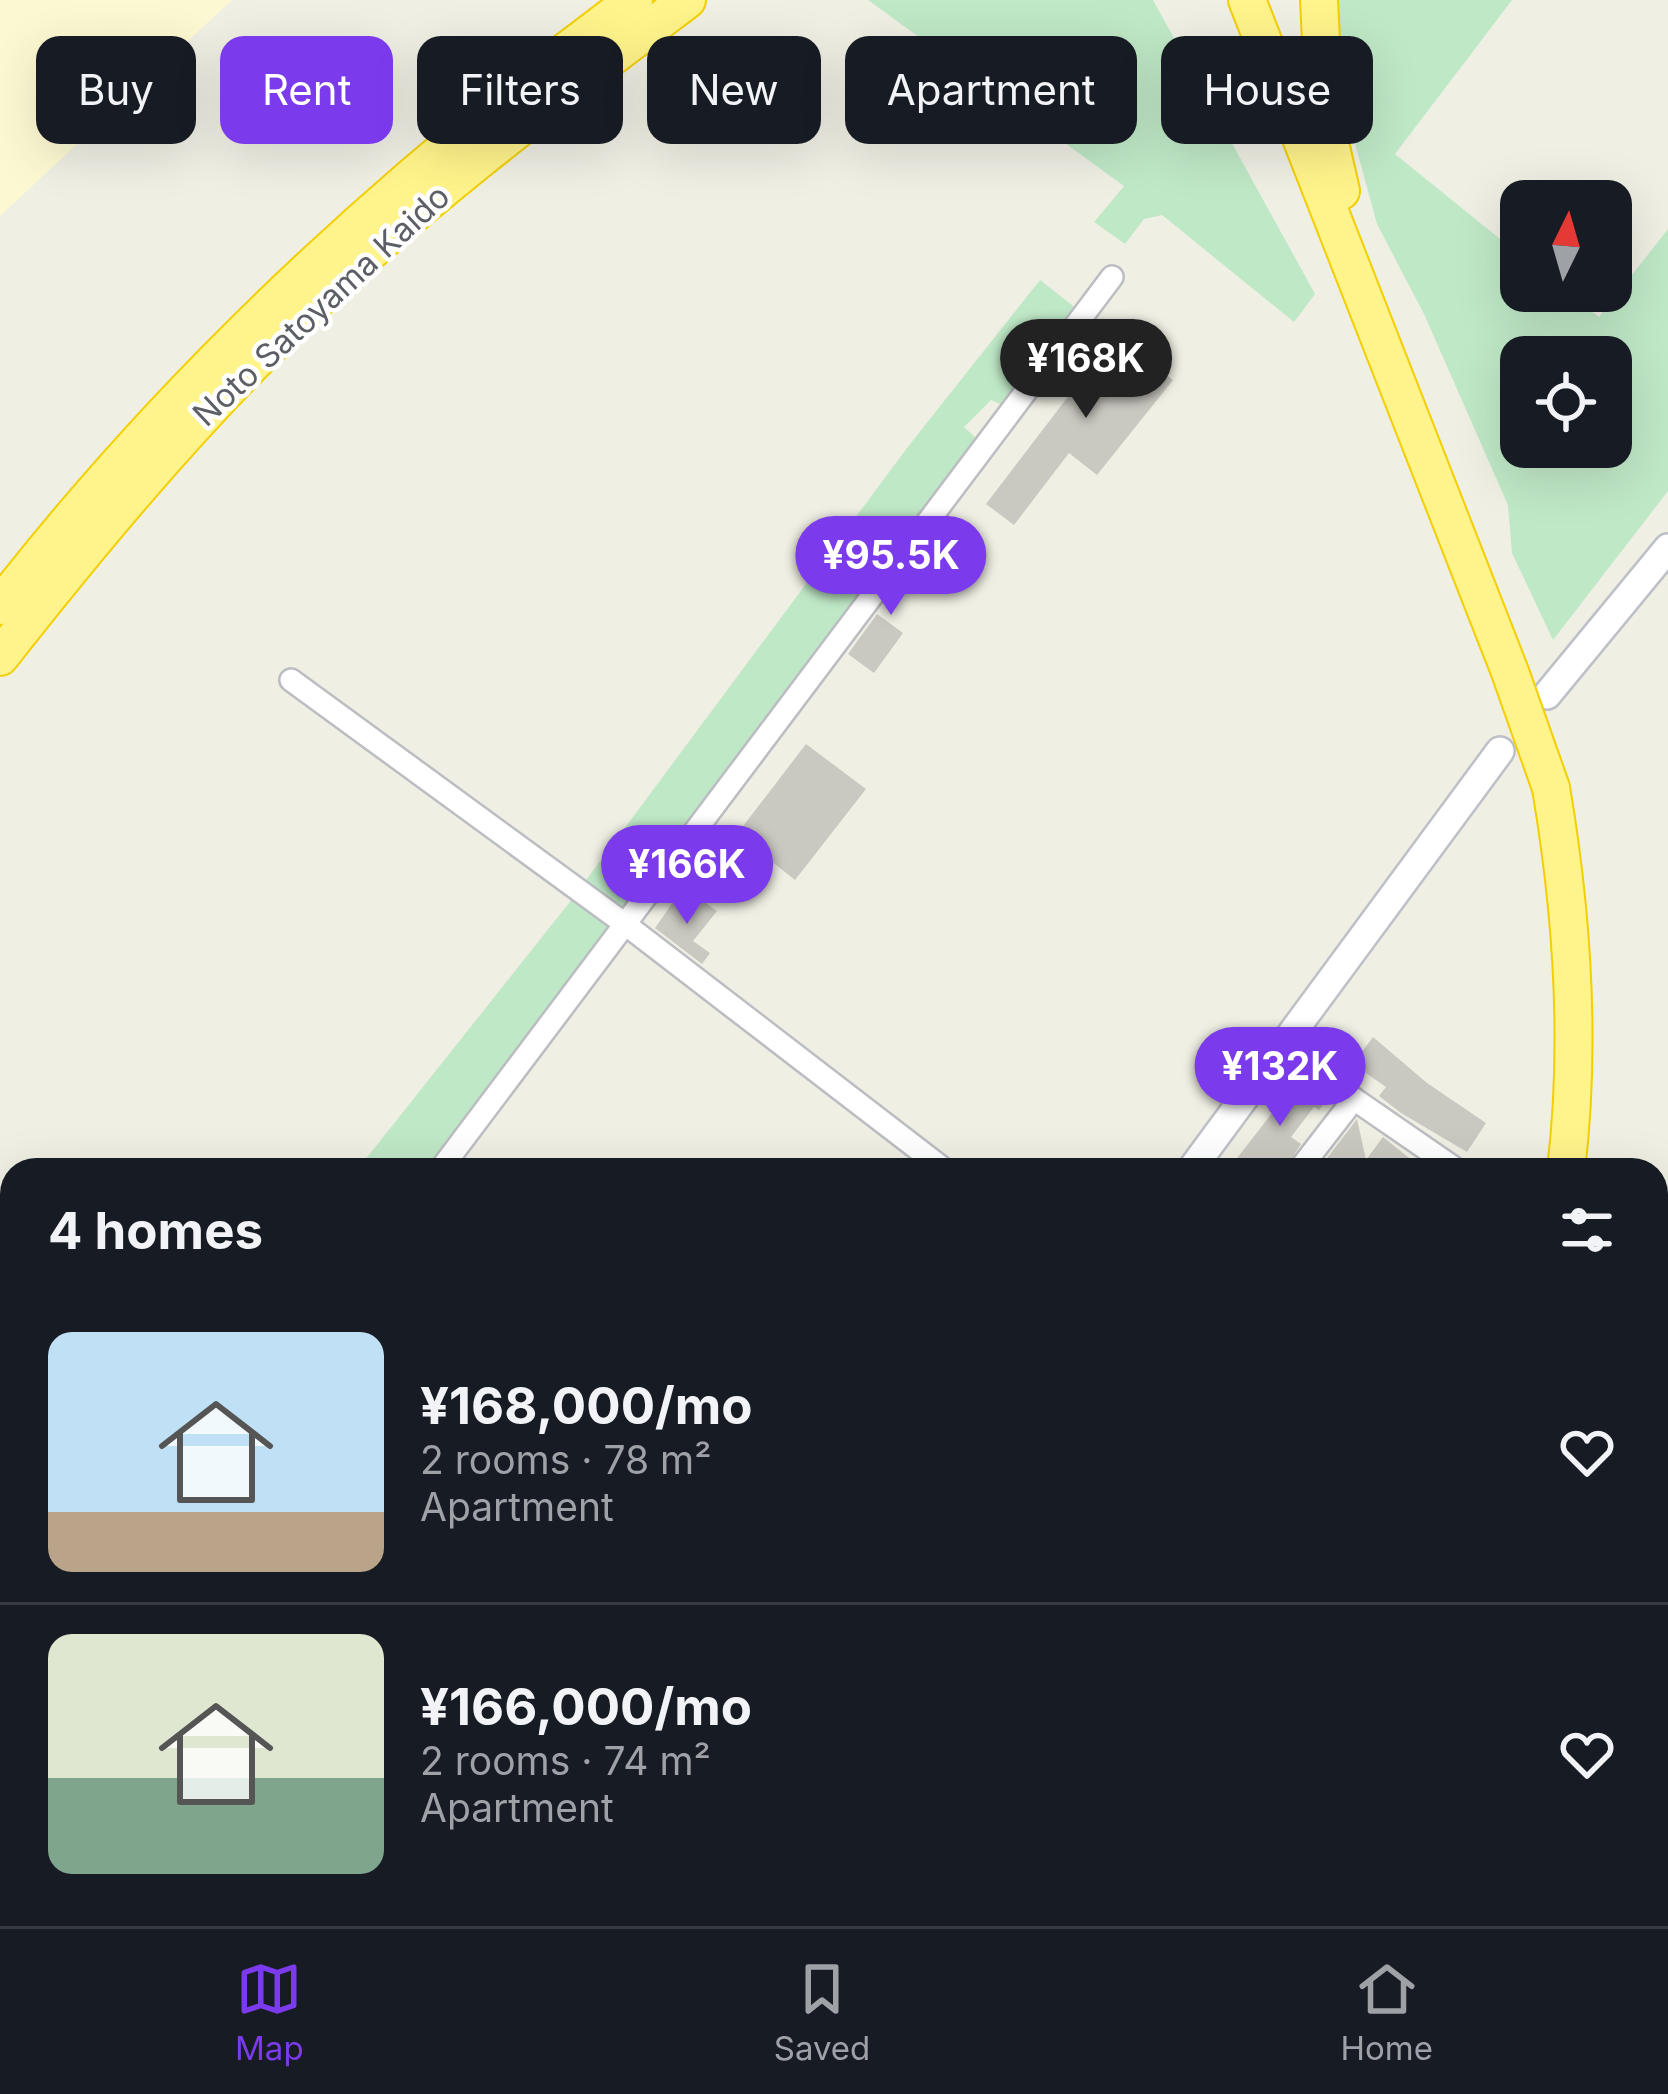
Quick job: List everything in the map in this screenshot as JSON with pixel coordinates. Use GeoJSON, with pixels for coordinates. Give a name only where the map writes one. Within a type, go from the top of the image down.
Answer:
{"type":"FeatureCollection","features":[{"type":"Feature","properties":{"kind":"highway","name":"Noto Satoyama Kaido"},"geometry":{"type":"LineString","coordinates":[[0,606],[235,338],[455,137],[634,0]]}},
{"type":"Feature","properties":{"kind":"highway","name":"Noto Satoyama Kaido"},"geometry":{"type":"LineString","coordinates":[[0,657],[186,431],[295,321],[414,213],[687,0]]}},
{"type":"Feature","properties":{"kind":"highway"},"geometry":{"type":"LineString","coordinates":[[1247,0],[1510,672],[1550,788],[1562,855],[1571,989],[1566,1158]]}},
{"type":"Feature","properties":{"kind":"highway"},"geometry":{"type":"LineString","coordinates":[[1319,0],[1325,121],[1347,218],[1401,390]]}},
{"type":"Feature","properties":{"kind":"street"},"geometry":{"type":"LineString","coordinates":[[449,1158],[1112,277]]}},
{"type":"Feature","properties":{"kind":"street"},"geometry":{"type":"LineString","coordinates":[[1547,695],[1668,548]]}},
{"type":"Feature","properties":{"kind":"street"},"geometry":{"type":"LineString","coordinates":[[291,680],[625,924],[930,1158]]}},
{"type":"Feature","properties":{"kind":"street"},"geometry":{"type":"LineString","coordinates":[[1199,1158],[1500,751]]}},
{"type":"Feature","properties":{"kind":"street"},"geometry":{"type":"LineString","coordinates":[[1280,1048],[1439,1158]]}},
{"type":"Feature","properties":{"kind":"street"},"geometry":{"type":"LineString","coordinates":[[1308,1158],[1354,1100]]}},
{"type":"Feature","properties":{"kind":"green space"},"geometry":{"type":"Polygon","coordinates":[[[868,0],[1153,0],[1173,36],[1161,36],[1161,144],[1232,144],[1315,294],[1294,322],[1162,215],[1144,219],[1125,244],[1094,222],[1124,186],[1066,144],[1137,144],[1137,36],[918,36],[868,0]]]}},
{"type":"Feature","properties":{"kind":"green space"},"geometry":{"type":"Polygon","coordinates":[[[1316,0],[1512,0],[1395,154],[1500,239],[1500,312],[1592,312],[1599,317],[1603,312],[1632,312],[1632,275],[1668,229],[1668,491],[1553,640],[1512,553],[1508,505],[1424,314],[1377,224],[1355,144],[1373,144],[1373,36],[1326,36],[1316,0]]]}},
{"type":"Feature","properties":{"kind":"green space"},"geometry":{"type":"Polygon","coordinates":[[[1040,280],[1077,309],[1005,406],[991,400],[964,427],[979,441],[442,1158],[367,1158],[569,903],[907,448],[1040,280]]]}},
{"type":"Feature","properties":{"kind":"sand"},"geometry":{"type":"Polygon","coordinates":[[[0,0],[232,0],[193,36],[36,36],[36,144],[77,144],[0,216],[0,0]]]}},
{"type":"Feature","properties":{"kind":"building"},"geometry":{"type":"Polygon","coordinates":[[[1097,322],[1173,380],[1097,475],[1069,453],[1014,525],[986,504],[1099,356],[1081,343],[1097,322]]]}},
{"type":"Feature","properties":{"kind":"building"},"geometry":{"type":"Polygon","coordinates":[[[877,614],[903,633],[874,673],[848,654],[877,614]]]}},
{"type":"Feature","properties":{"kind":"building"},"geometry":{"type":"Polygon","coordinates":[[[806,744],[866,789],[795,880],[737,834],[806,744]]]}},
{"type":"Feature","properties":{"kind":"building"},"geometry":{"type":"Polygon","coordinates":[[[699,898],[717,911],[693,941],[710,953],[702,964],[655,928],[674,901],[689,910],[699,898]]]}},
{"type":"Feature","properties":{"kind":"building"},"geometry":{"type":"Polygon","coordinates":[[[1373,1037],[1427,1083],[1486,1123],[1467,1152],[1379,1096],[1386,1087],[1353,1064],[1373,1037]]]}},
{"type":"Feature","properties":{"kind":"building"},"geometry":{"type":"Polygon","coordinates":[[[1293,1075],[1327,1099],[1319,1110],[1314,1107],[1291,1137],[1301,1144],[1292,1158],[1237,1158],[1272,1113],[1293,1075]]]}},
{"type":"Feature","properties":{"kind":"building"},"geometry":{"type":"Polygon","coordinates":[[[1357,1119],[1366,1158],[1327,1158],[1357,1119]]]}},
{"type":"Feature","properties":{"kind":"building"},"geometry":{"type":"Polygon","coordinates":[[[1383,1137],[1409,1158],[1367,1158],[1383,1137]]]}}]}
